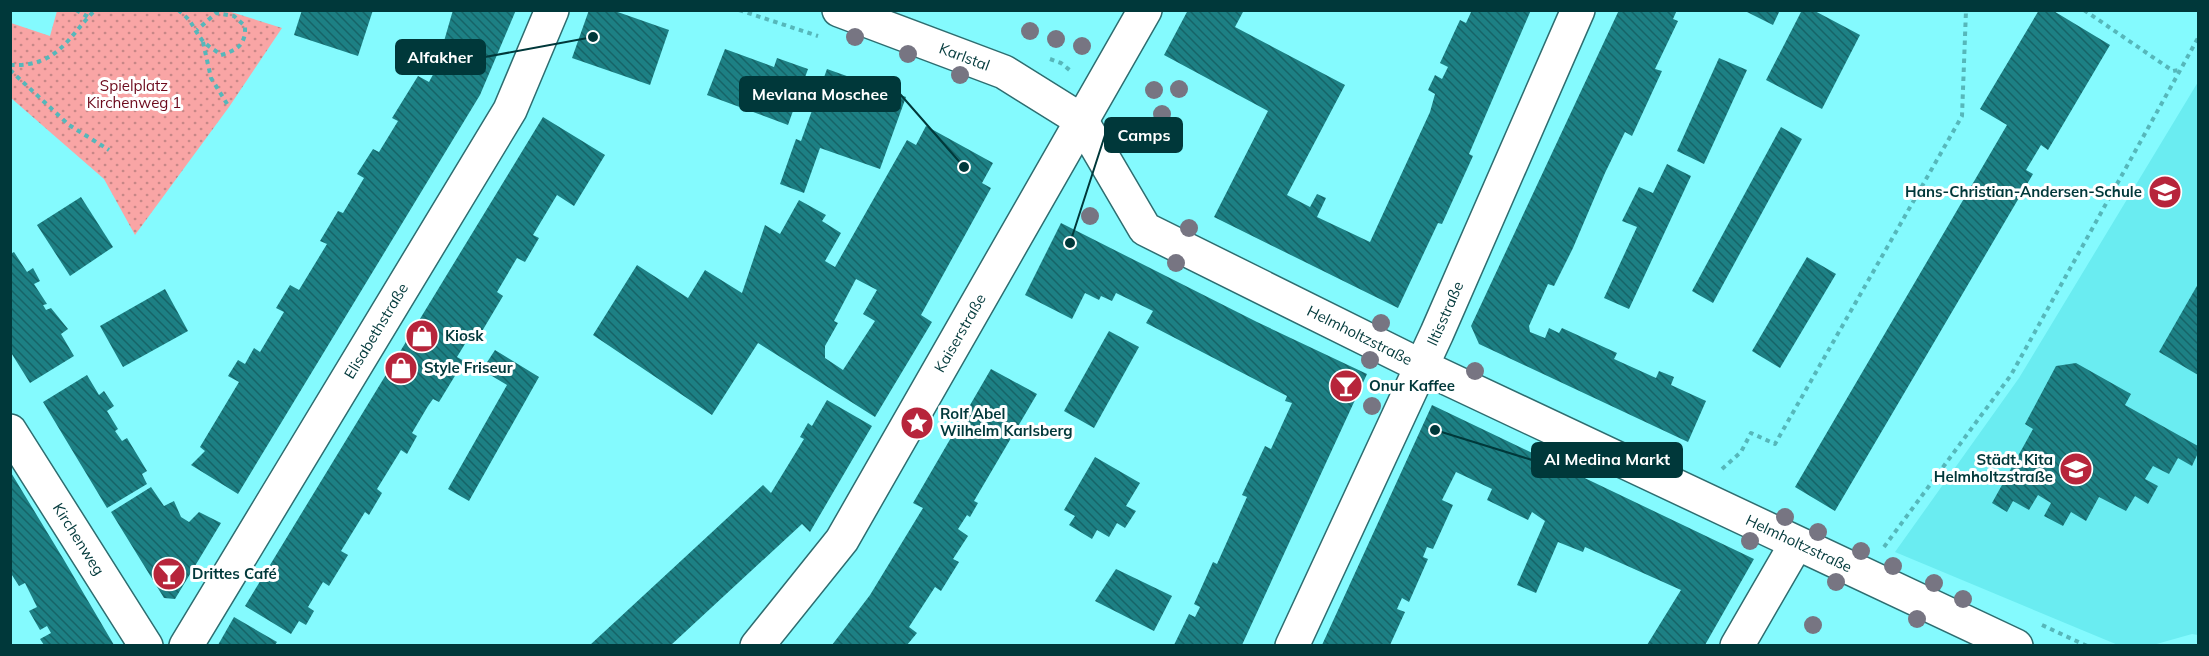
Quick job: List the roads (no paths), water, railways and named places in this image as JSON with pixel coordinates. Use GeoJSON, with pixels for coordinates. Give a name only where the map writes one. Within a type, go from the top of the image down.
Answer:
{"type":"FeatureCollection","features":[{"type":"Feature","properties":{"kind":"street","name":"Elisabethstraße"},"geometry":{"type":"LineString","coordinates":[[186,645],[510,110],[552,10]]}},
{"type":"Feature","properties":{"kind":"street","name":"Karlstal"},"geometry":{"type":"LineString","coordinates":[[839,10],[1004,72],[1081,120]]}},
{"type":"Feature","properties":{"kind":"street","name":"Kaiserstraße"},"geometry":{"type":"LineString","coordinates":[[757,645],[842,540],[1145,10]]}},
{"type":"Feature","properties":{"kind":"street","name":"Iltisstraße"},"geometry":{"type":"LineString","coordinates":[[1292,645],[1421,366],[1578,10]]}},
{"type":"Feature","properties":{"kind":"street","name":"Helmholtzstraße"},"geometry":{"type":"LineString","coordinates":[[1081,120],[1145,229],[1421,366],[1796,544],[1864,575],[2025,633]]}},
{"type":"Feature","properties":{"kind":"street","name":"Kirchenweg"},"geometry":{"type":"LineString","coordinates":[[10,431],[146,645]]}},
{"type":"Feature","properties":{"kind":"street"},"geometry":{"type":"LineString","coordinates":[[1737,645],[1796,544]]}},
{"type":"Feature","properties":{"kind":"place","name":"Alfakher"},"geometry":{"type":"Point","coordinates":[593,37]}},
{"type":"Feature","properties":{"kind":"place","name":"Mevlana Moschee"},"geometry":{"type":"Point","coordinates":[964,167]}},
{"type":"Feature","properties":{"kind":"place","name":"Hans-Christian-Andersen-Schule"},"geometry":{"type":"Point","coordinates":[2165,192]}},
{"type":"Feature","properties":{"kind":"place","name":"Camps"},"geometry":{"type":"Point","coordinates":[1070,243]}},
{"type":"Feature","properties":{"kind":"place","name":"Kiosk"},"geometry":{"type":"Point","coordinates":[422,336]}},
{"type":"Feature","properties":{"kind":"place","name":"Style Friseur"},"geometry":{"type":"Point","coordinates":[401,368]}},
{"type":"Feature","properties":{"kind":"place","name":"Onur Kaffee"},"geometry":{"type":"Point","coordinates":[1346,386]}},
{"type":"Feature","properties":{"kind":"place","name":"Rolf Abel Wilhelm Karlsberg"},"geometry":{"type":"Point","coordinates":[917,423]}},
{"type":"Feature","properties":{"kind":"place","name":"Al Medina Markt"},"geometry":{"type":"Point","coordinates":[1435,430]}},
{"type":"Feature","properties":{"kind":"place","name":"Städt. Kita Helmholtzstraße"},"geometry":{"type":"Point","coordinates":[2076,469]}},
{"type":"Feature","properties":{"kind":"place","name":"Drittes Café"},"geometry":{"type":"Point","coordinates":[169,574]}},
{"type":"Feature","properties":{"kind":"park label","name":"Spielplatz Kirchenweg 1"},"geometry":{"type":"Point","coordinates":[134,94]}}]}
